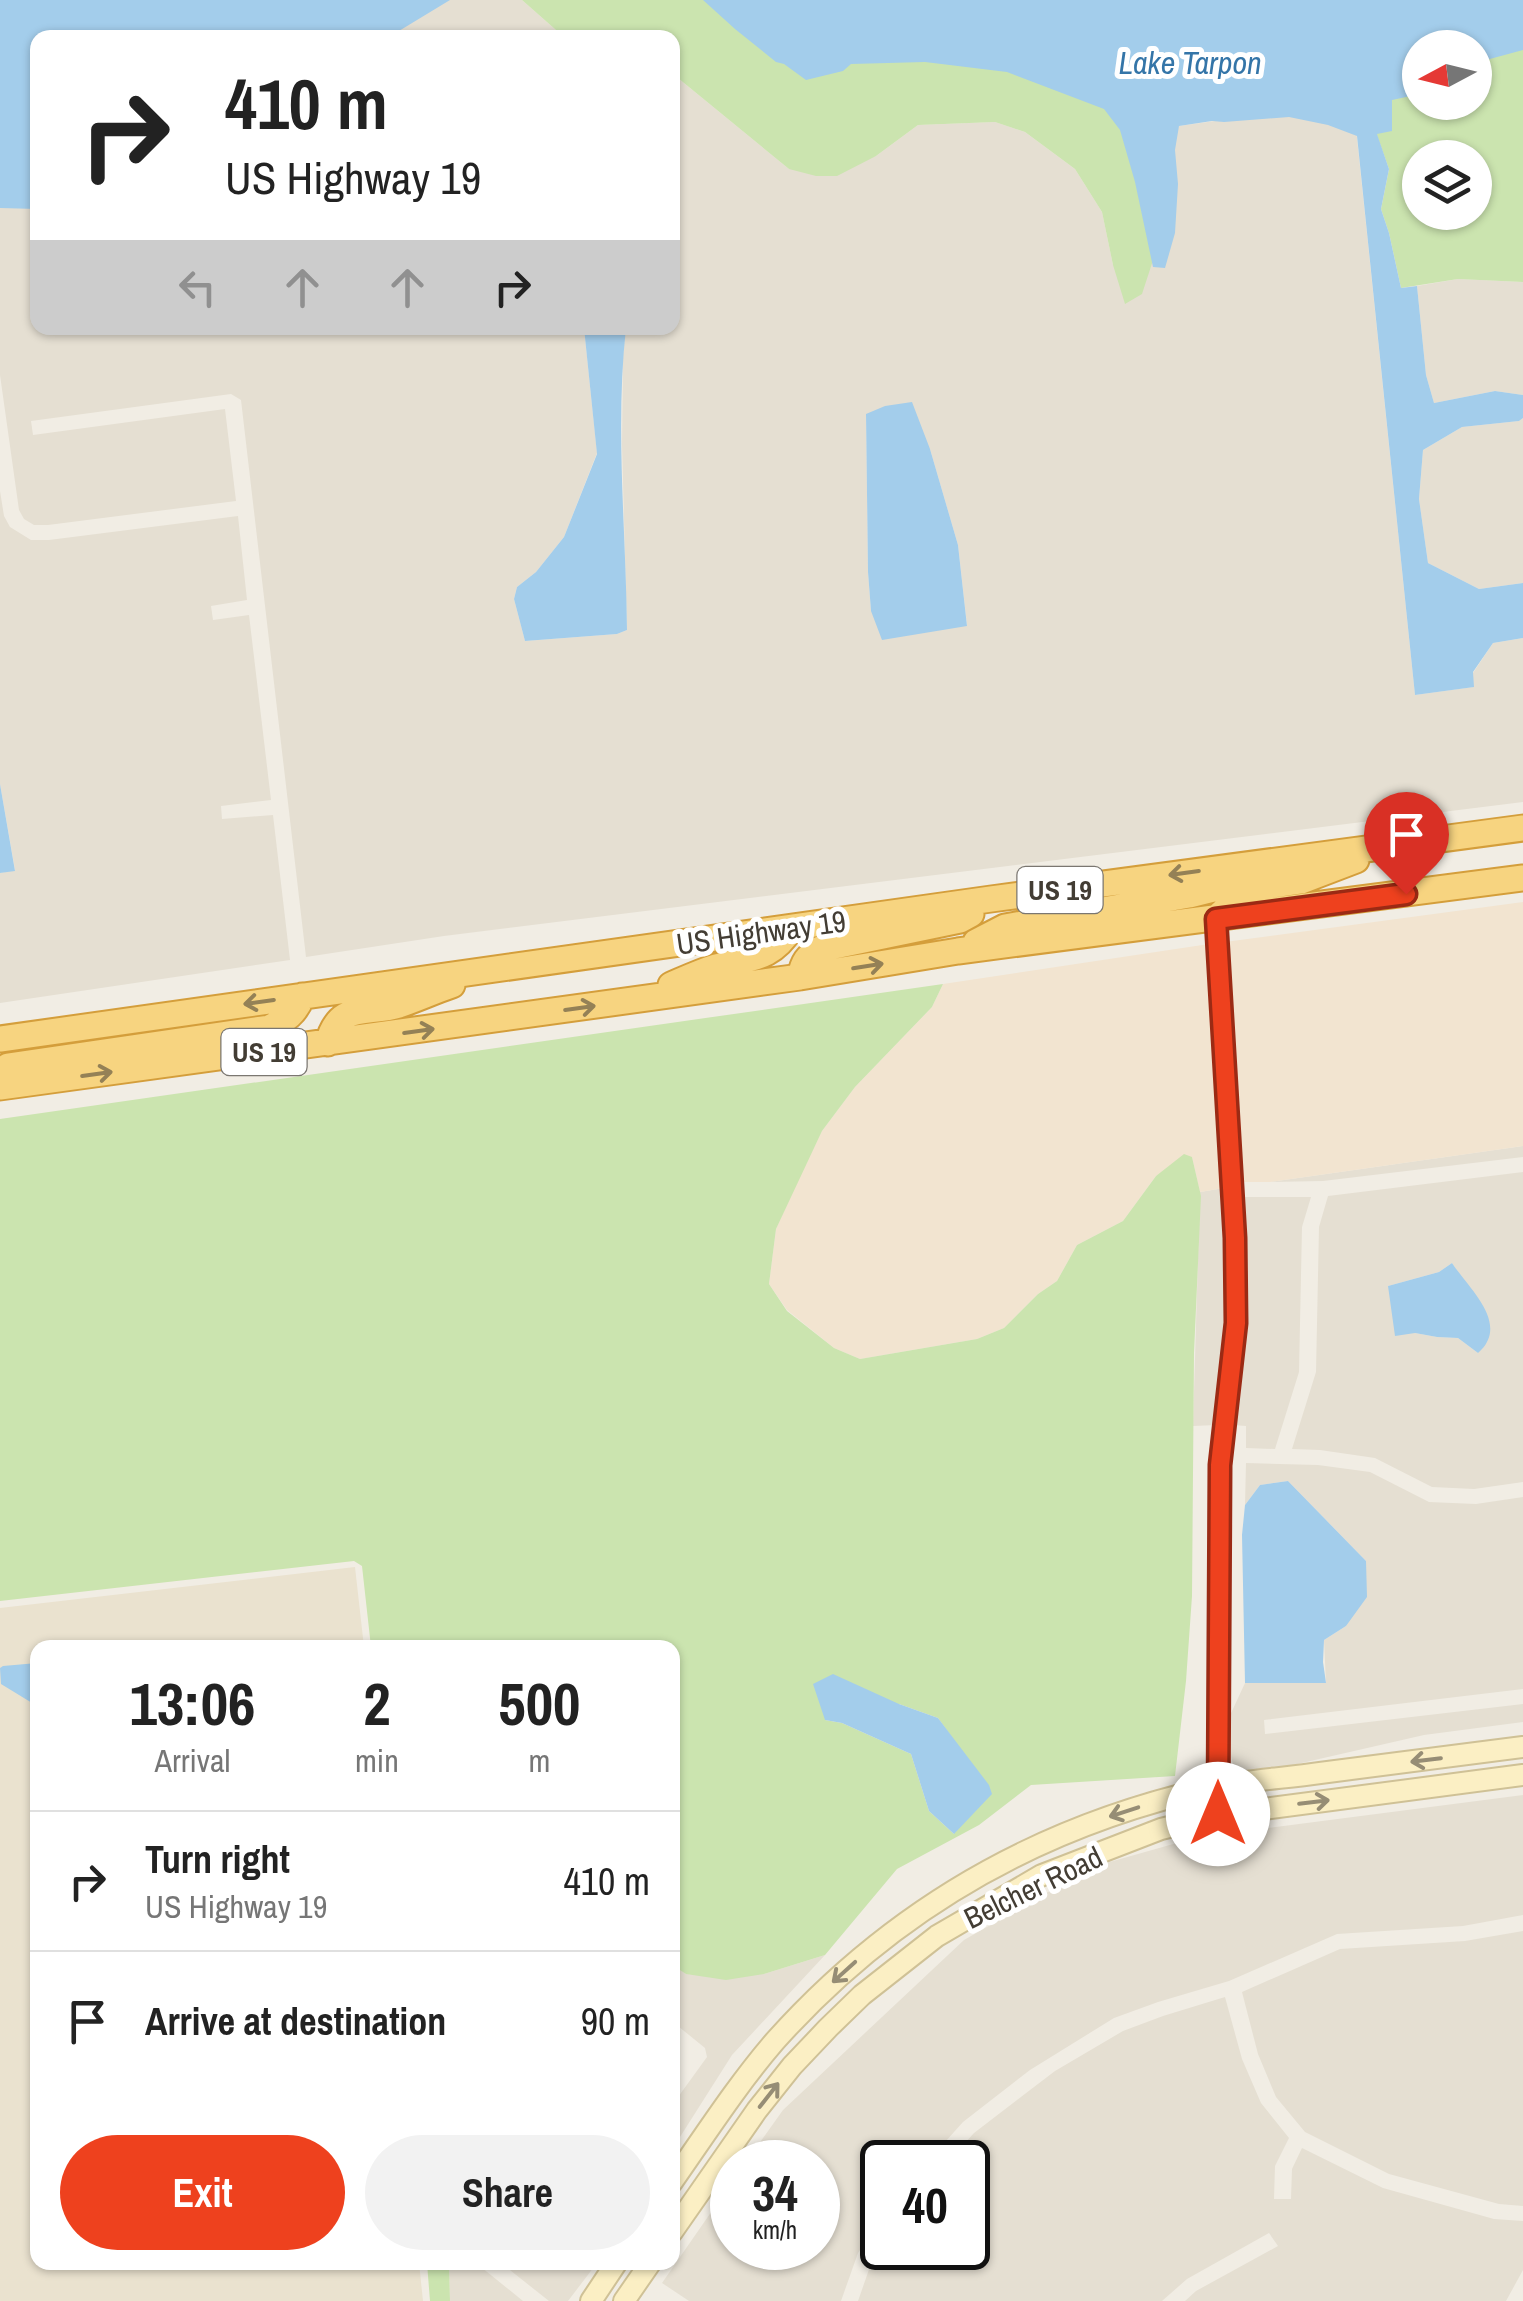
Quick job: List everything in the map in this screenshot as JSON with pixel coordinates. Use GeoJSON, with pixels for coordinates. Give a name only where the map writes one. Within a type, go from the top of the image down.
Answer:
{"type":"FeatureCollection","features":[{"type":"Feature","properties":{"kind":"highway","name":"US Highway 19"},"geometry":{"type":"LineString","coordinates":[[0,1039],[1523,828]]}},
{"type":"Feature","properties":{"kind":"highway"},"geometry":{"type":"LineString","coordinates":[[1216,919],[1238,898],[1258,887],[1302,881],[1398,844]]}},
{"type":"Feature","properties":{"kind":"highway"},"geometry":{"type":"LineString","coordinates":[[958,951],[1005,927],[1189,896],[1213,889],[1267,862]]}},
{"type":"Feature","properties":{"kind":"highway","name":"US Highway 19"},"geometry":{"type":"LineString","coordinates":[[0,1087],[800,977],[958,951],[1514,877]]}},
{"type":"Feature","properties":{"kind":"highway"},"geometry":{"type":"LineString","coordinates":[[800,977],[809,955],[820,949],[960,920],[991,899]]}},
{"type":"Feature","properties":{"kind":"highway"},"geometry":{"type":"LineString","coordinates":[[634,1000],[716,967],[757,958],[774,950],[790,928]]}},
{"type":"Feature","properties":{"kind":"highway"},"geometry":{"type":"LineString","coordinates":[[328,1044],[332,1028],[352,1013],[396,1006],[494,969]]}},
{"type":"Feature","properties":{"kind":"highway"},"geometry":{"type":"LineString","coordinates":[[0,1072],[8,1066],[269,1028],[297,1009],[302,996]]}},
{"type":"Feature","properties":{"kind":"main road","name":"Belcher Road"},"geometry":{"type":"LineString","coordinates":[[680,2171],[772,2045],[816,1998],[901,1925],[948,1893],[1026,1850],[1118,1813],[1218,1786],[1523,1747]]}},
{"type":"Feature","properties":{"kind":"main road","name":"Belcher Road"},"geometry":{"type":"LineString","coordinates":[[680,2221],[758,2110],[828,2028],[893,1969],[938,1936],[1042,1875],[1161,1829],[1218,1814],[1523,1775]]}},
{"type":"Feature","properties":{"kind":"main road"},"geometry":{"type":"LineString","coordinates":[[590,2301],[611,2270]]}},
{"type":"Feature","properties":{"kind":"main road"},"geometry":{"type":"LineString","coordinates":[[624,2301],[645,2270]]}},
{"type":"Feature","properties":{"kind":"street"},"geometry":{"type":"LineString","coordinates":[[1216,919],[1235,1238],[1236,1323],[1220,1465],[1218,1814]]}},
{"type":"Feature","properties":{"kind":"shaded area"},"geometry":{"type":"Polygon","coordinates":[[[331,0],[522,0],[556,30],[297,30],[331,0]]]}},
{"type":"Feature","properties":{"kind":"shaded area"},"geometry":{"type":"Polygon","coordinates":[[[680,80],[789,169],[876,156],[918,125],[995,122],[1025,132],[1075,169],[1102,212],[1113,265],[1179,126],[1265,114],[1354,109],[1415,695],[1473,687],[1473,673],[1493,643],[1523,638],[1523,802],[444,936],[306,957],[241,400],[231,394],[31,421],[33,435],[225,409],[236,501],[48,525],[34,525],[24,519],[19,510],[0,375],[0,192],[30,200],[30,335],[585,335],[597,453],[564,537],[536,572],[517,587],[514,599],[525,641],[627,630],[625,335],[680,335],[680,80]],[[866,414],[871,611],[967,625],[958,545],[930,449],[866,414]]]}},
{"type":"Feature","properties":{"kind":"shaded area"},"geometry":{"type":"Polygon","coordinates":[[[1458,279],[1523,282],[1523,395],[1495,391],[1434,403],[1426,375],[1417,286],[1458,279]]]}},
{"type":"Feature","properties":{"kind":"shaded area"},"geometry":{"type":"Polygon","coordinates":[[[1523,418],[1523,583],[1479,589],[1428,563],[1419,499],[1423,450],[1462,427],[1523,418]]]}},
{"type":"Feature","properties":{"kind":"shaded area"},"geometry":{"type":"Polygon","coordinates":[[[0,491],[10,527],[31,540],[238,516],[247,600],[211,606],[213,620],[249,615],[271,800],[221,806],[222,819],[273,815],[290,960],[0,1003],[0,873],[15,870],[0,784],[0,491]]]}},
{"type":"Feature","properties":{"kind":"shaded area"},"geometry":{"type":"Polygon","coordinates":[[[1523,902],[1523,1146],[1270,1182],[1240,1182],[1225,942],[1523,902]]]}},
{"type":"Feature","properties":{"kind":"shaded area"},"geometry":{"type":"Polygon","coordinates":[[[1209,944],[1224,1188],[1200,1192],[1192,1157],[1156,1176],[1123,1221],[1077,1245],[1057,1281],[1004,1328],[977,1339],[860,1359],[834,1348],[787,1310],[769,1284],[776,1229],[797,1182],[822,1131],[855,1087],[932,1007],[943,984],[1209,944]]]}},
{"type":"Feature","properties":{"kind":"shaded area"},"geometry":{"type":"Polygon","coordinates":[[[1523,1146],[1523,1157],[1323,1181],[1270,1182],[1523,1146]]]}},
{"type":"Feature","properties":{"kind":"shaded area"},"geometry":{"type":"Polygon","coordinates":[[[1523,1172],[1523,1482],[1474,1489],[1432,1487],[1375,1458],[1292,1449],[1316,1372],[1319,1227],[1328,1196],[1523,1172]],[[1452,1263],[1439,1272],[1388,1286],[1415,1333],[1458,1338],[1478,1353],[1460,1276],[1452,1263]]]}},
{"type":"Feature","properties":{"kind":"shaded area"},"geometry":{"type":"Polygon","coordinates":[[[1224,1188],[1227,1323],[1216,1425],[1193,1426],[1200,1192],[1224,1188]]]}},
{"type":"Feature","properties":{"kind":"shaded area"},"geometry":{"type":"Polygon","coordinates":[[[1241,1197],[1311,1197],[1302,1227],[1299,1372],[1275,1449],[1246,1448],[1246,1426],[1233,1425],[1244,1323],[1241,1197]]]}},
{"type":"Feature","properties":{"kind":"shaded area"},"geometry":{"type":"Polygon","coordinates":[[[1246,1463],[1318,1465],[1370,1472],[1429,1502],[1476,1504],[1523,1497],[1523,1689],[1264,1720],[1265,1734],[1523,1704],[1523,1722],[1424,1735],[1262,1772],[1234,1768],[1226,1724],[1245,1683],[1326,1683],[1324,1640],[1346,1626],[1366,1561],[1288,1481],[1260,1485],[1245,1505],[1246,1463]]]}},
{"type":"Feature","properties":{"kind":"shaded area"},"geometry":{"type":"Polygon","coordinates":[[[355,1567],[363,1640],[30,1640],[30,2270],[420,2270],[423,2301],[0,2301],[0,1608],[355,1567]]]}},
{"type":"Feature","properties":{"kind":"shaded area"},"geometry":{"type":"Polygon","coordinates":[[[1523,1795],[1523,1915],[1463,1926],[1337,1934],[1229,1981],[1114,2018],[1030,2070],[963,2122],[947,2140],[860,2140],[860,2250],[841,2301],[689,2301],[662,2283],[671,2270],[680,2270],[680,2257],[710,2214],[710,2270],[840,2270],[840,2140],[762,2140],[783,2110],[964,1940],[1092,1867],[1198,1837],[1523,1795]]]}},
{"type":"Feature","properties":{"kind":"shaded area"},"geometry":{"type":"Polygon","coordinates":[[[1523,1931],[1523,2206],[1499,2204],[1389,2174],[1305,2132],[1276,2097],[1258,2054],[1242,1992],[1340,1949],[1465,1941],[1523,1931]]]}},
{"type":"Feature","properties":{"kind":"shaded area"},"geometry":{"type":"Polygon","coordinates":[[[825,1955],[732,2055],[680,2137],[680,2094],[707,2057],[705,2048],[680,2028],[680,1970],[686,1974],[764,1974],[825,1955]]]}},
{"type":"Feature","properties":{"kind":"shaded area"},"geometry":{"type":"Polygon","coordinates":[[[1225,1997],[1242,2059],[1261,2103],[1289,2138],[1275,2166],[1274,2199],[1291,2199],[1292,2169],[1302,2148],[1383,2188],[1494,2219],[1523,2221],[1523,2270],[1506,2301],[1185,2301],[1196,2291],[1278,2246],[1269,2233],[1187,2279],[1162,2301],[858,2301],[869,2270],[990,2270],[990,2140],[968,2140],[1055,2071],[1123,2031],[1225,1997]]]}},
{"type":"Feature","properties":{"kind":"shaded area"},"geometry":{"type":"Polygon","coordinates":[[[449,2270],[485,2270],[523,2301],[450,2301],[449,2270]]]}},
{"type":"Feature","properties":{"kind":"shaded area"},"geometry":{"type":"Polygon","coordinates":[[[510,2270],[592,2270],[568,2301],[549,2301],[510,2270]]]}},
{"type":"Feature","properties":{"kind":"green space"},"geometry":{"type":"Polygon","coordinates":[[[522,0],[721,0],[866,38],[1126,82],[1157,248],[1142,294],[1125,304],[1102,212],[1075,169],[1025,132],[995,122],[918,125],[876,156],[837,176],[816,176],[789,169],[680,80],[680,30],[556,30],[522,0]]]}},
{"type":"Feature","properties":{"kind":"green space"},"geometry":{"type":"Polygon","coordinates":[[[1523,0],[1523,282],[1458,279],[1401,288],[1381,209],[1389,169],[1364,99],[1402,50],[1402,120],[1492,120],[1492,30],[1444,30],[1523,0]]]}},
{"type":"Feature","properties":{"kind":"green space"},"geometry":{"type":"Polygon","coordinates":[[[943,984],[932,1007],[855,1087],[822,1131],[776,1229],[769,1284],[787,1311],[834,1348],[860,1359],[977,1339],[1004,1328],[1057,1281],[1077,1245],[1123,1221],[1156,1176],[1184,1154],[1192,1157],[1201,1196],[1194,1353],[1192,1596],[1175,1776],[1031,1785],[979,1825],[897,1869],[825,1955],[764,1974],[726,1980],[680,1970],[680,1640],[370,1640],[362,1566],[354,1561],[0,1601],[0,1119],[943,984]],[[899,1704],[825,1720],[842,1723],[911,1754],[929,1811],[954,1834],[961,1750],[938,1718],[899,1704]]]}},
{"type":"Feature","properties":{"kind":"green space"},"geometry":{"type":"Polygon","coordinates":[[[428,2270],[449,2270],[450,2301],[430,2301],[428,2270]]]}},
{"type":"Feature","properties":{"kind":"water"},"geometry":{"type":"Polygon","coordinates":[[[0,0],[450,0],[401,30],[30,30],[30,209],[0,208],[0,0]]]}},
{"type":"Feature","properties":{"kind":"water","name":"Lake Tarpon"},"geometry":{"type":"Polygon","coordinates":[[[703,0],[1523,0],[1523,50],[1492,58],[1492,30],[1402,30],[1402,98],[1392,100],[1392,131],[1377,134],[1389,169],[1381,209],[1401,288],[1417,286],[1426,375],[1434,403],[1495,391],[1523,395],[1523,418],[1519,421],[1462,427],[1423,450],[1419,499],[1428,563],[1479,589],[1523,583],[1523,638],[1493,643],[1473,672],[1474,687],[1415,695],[1357,136],[1289,117],[1179,126],[1175,150],[1175,233],[1165,268],[1153,267],[1120,130],[1104,109],[1007,72],[925,62],[851,64],[843,71],[806,80],[735,29],[703,0]]]}},
{"type":"Feature","properties":{"kind":"water"},"geometry":{"type":"Polygon","coordinates":[[[585,335],[625,335],[621,441],[627,630],[525,641],[514,599],[517,587],[536,572],[564,537],[597,454],[585,335]]]}},
{"type":"Feature","properties":{"kind":"water"},"geometry":{"type":"Polygon","coordinates":[[[912,402],[958,545],[967,626],[882,640],[871,611],[868,572],[866,414],[912,402]]]}},
{"type":"Feature","properties":{"kind":"water"},"geometry":{"type":"Polygon","coordinates":[[[0,784],[15,871],[0,873],[0,784]]]}},
{"type":"Feature","properties":{"kind":"water"},"geometry":{"type":"Polygon","coordinates":[[[1452,1263],[1489,1319],[1487,1342],[1478,1353],[1458,1338],[1415,1333],[1395,1336],[1388,1286],[1439,1272],[1452,1263]]]}},
{"type":"Feature","properties":{"kind":"water"},"geometry":{"type":"Polygon","coordinates":[[[1288,1481],[1366,1561],[1367,1597],[1346,1626],[1324,1640],[1326,1683],[1245,1683],[1245,1505],[1260,1485],[1288,1481]]]}},
{"type":"Feature","properties":{"kind":"water"},"geometry":{"type":"Polygon","coordinates":[[[30,1664],[30,1702],[1,1684],[3,1666],[30,1664]]]}},
{"type":"Feature","properties":{"kind":"water"},"geometry":{"type":"Polygon","coordinates":[[[833,1674],[938,1718],[989,1785],[992,1794],[954,1834],[929,1811],[911,1754],[842,1723],[825,1720],[813,1684],[833,1674]]]}},
{"type":"Feature","properties":{"kind":"route"},"geometry":{"type":"LineString","coordinates":[[1218,1814],[1220,1465],[1236,1323],[1235,1238],[1216,919],[1406,894]]}}]}
